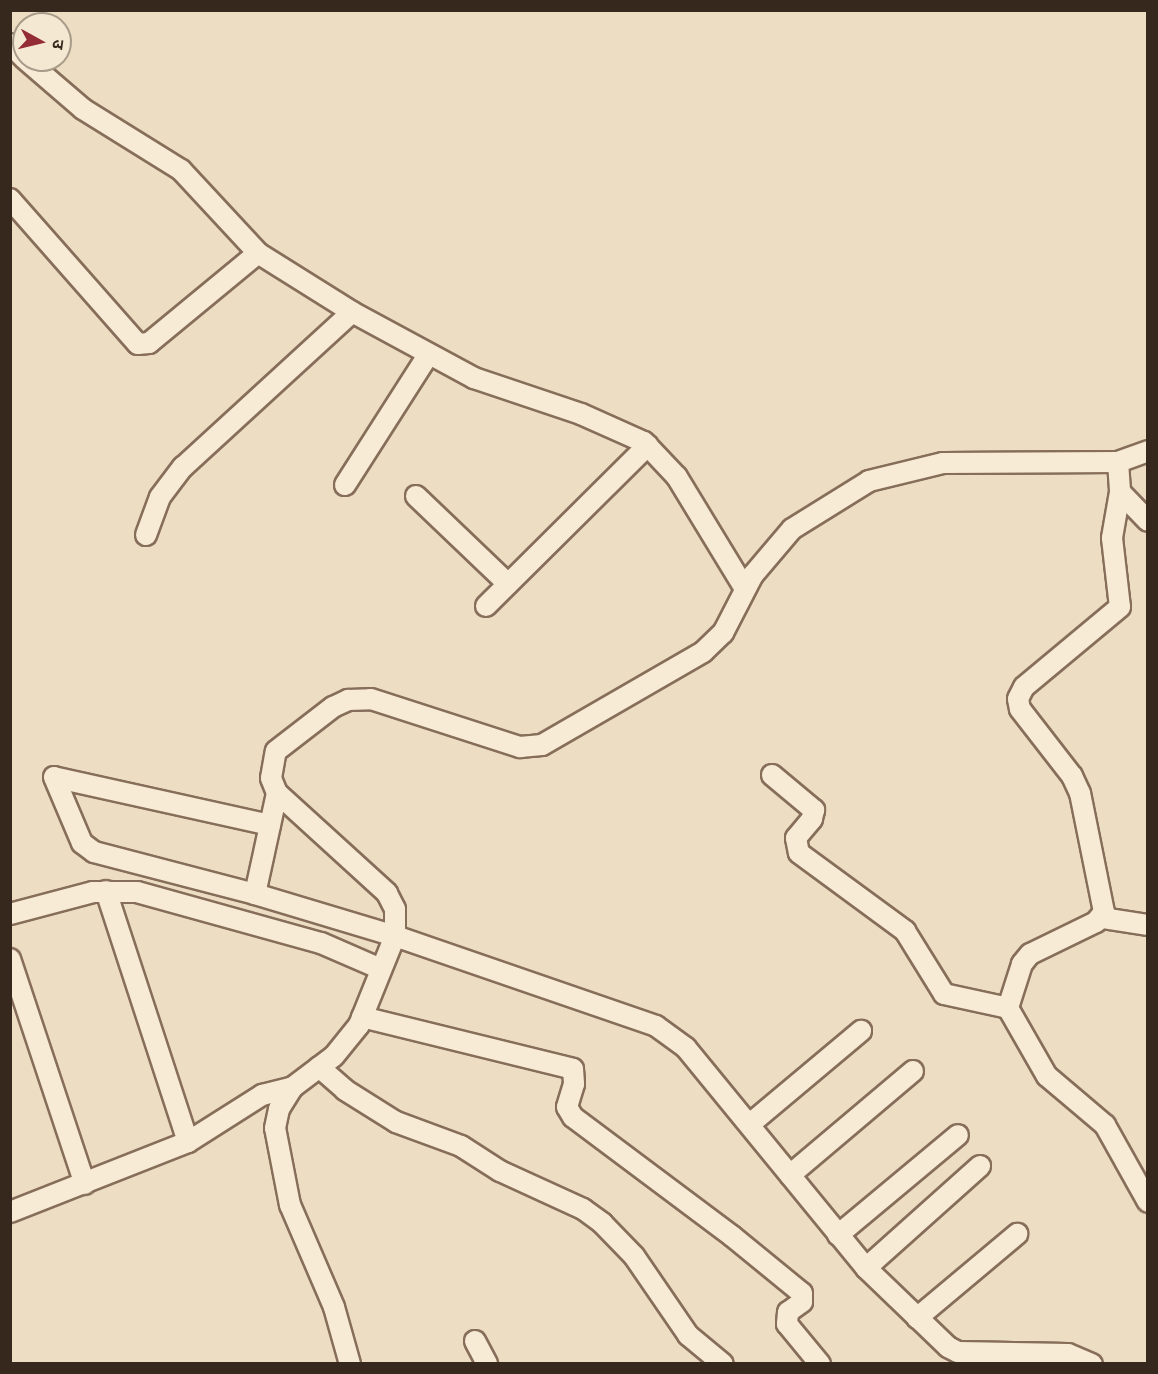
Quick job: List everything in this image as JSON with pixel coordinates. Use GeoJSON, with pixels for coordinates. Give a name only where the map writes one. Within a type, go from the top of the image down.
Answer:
{"type":"FeatureCollection","features":[{"type":"Feature","properties":{"kind":"street"},"geometry":{"type":"LineString","coordinates":[[40,72],[83,109],[181,170],[258,252],[352,312],[474,378],[581,414],[648,445],[677,477],[744,587]]}},
{"type":"Feature","properties":{"kind":"street"},"geometry":{"type":"LineString","coordinates":[[10,199],[138,344],[149,343],[258,252]]}},
{"type":"Feature","properties":{"kind":"street"},"geometry":{"type":"LineString","coordinates":[[146,535],[160,497],[183,467],[352,312]]}},
{"type":"Feature","properties":{"kind":"street"},"geometry":{"type":"LineString","coordinates":[[345,485],[428,355]]}},
{"type":"Feature","properties":{"kind":"street"},"geometry":{"type":"LineString","coordinates":[[486,606],[648,445]]}},
{"type":"Feature","properties":{"kind":"street"},"geometry":{"type":"LineString","coordinates":[[350,1364],[334,1307],[301,1235],[283,1177],[274,1128],[279,1109],[293,1087],[352,1037],[393,940],[395,909],[387,892],[277,793],[271,778],[276,751],[348,700],[381,701],[520,747],[542,745],[703,652],[723,633],[744,587],[780,542],[803,520],[861,485],[890,474],[943,463],[1118,462],[1148,451]]}},
{"type":"Feature","properties":{"kind":"street"},"geometry":{"type":"LineString","coordinates":[[1102,918],[1105,903],[1080,793],[1072,776],[1020,709],[1018,699],[1024,687],[1120,607],[1112,538],[1120,492],[1118,462]]}},
{"type":"Feature","properties":{"kind":"street"},"geometry":{"type":"LineString","coordinates":[[1120,492],[1148,521]]}},
{"type":"Feature","properties":{"kind":"street"},"geometry":{"type":"LineString","coordinates":[[416,496],[508,584]]}},
{"type":"Feature","properties":{"kind":"street"},"geometry":{"type":"LineString","coordinates":[[772,775],[814,810],[812,819],[796,838],[799,853],[905,931],[944,994],[1008,1008]]}},
{"type":"Feature","properties":{"kind":"street"},"geometry":{"type":"LineString","coordinates":[[270,825],[54,777],[87,849],[255,894],[656,1026],[686,1048],[866,1268],[956,1358],[1068,1354],[1092,1364]]}},
{"type":"Feature","properties":{"kind":"street"},"geometry":{"type":"LineString","coordinates":[[255,894],[277,793]]}},
{"type":"Feature","properties":{"kind":"street"},"geometry":{"type":"LineString","coordinates":[[10,914],[106,891],[137,892],[321,943],[382,966]]}},
{"type":"Feature","properties":{"kind":"street"},"geometry":{"type":"LineString","coordinates":[[106,891],[188,1142]]}},
{"type":"Feature","properties":{"kind":"street"},"geometry":{"type":"LineString","coordinates":[[1147,1201],[1105,1125],[1047,1076],[1008,1008],[1022,964],[1030,954],[1102,918],[1148,925]]}},
{"type":"Feature","properties":{"kind":"street"},"geometry":{"type":"LineString","coordinates":[[10,959],[85,1184]]}},
{"type":"Feature","properties":{"kind":"street"},"geometry":{"type":"LineString","coordinates":[[362,1017],[573,1069],[574,1083],[567,1107],[573,1117],[713,1221],[802,1293],[802,1302],[788,1312],[787,1324],[820,1364]]}},
{"type":"Feature","properties":{"kind":"street"},"geometry":{"type":"LineString","coordinates":[[750,1124],[861,1031]]}},
{"type":"Feature","properties":{"kind":"street"},"geometry":{"type":"LineString","coordinates":[[319,1067],[354,1096],[396,1122],[461,1146],[500,1171],[583,1209],[616,1235],[688,1335],[723,1364]]}},
{"type":"Feature","properties":{"kind":"street"},"geometry":{"type":"LineString","coordinates":[[790,1175],[913,1071]]}},
{"type":"Feature","properties":{"kind":"street"},"geometry":{"type":"LineString","coordinates":[[10,1212],[188,1142],[262,1095],[293,1087]]}},
{"type":"Feature","properties":{"kind":"street"},"geometry":{"type":"LineString","coordinates":[[838,1235],[958,1135]]}},
{"type":"Feature","properties":{"kind":"street"},"geometry":{"type":"LineString","coordinates":[[866,1268],[980,1166]]}},
{"type":"Feature","properties":{"kind":"street"},"geometry":{"type":"LineString","coordinates":[[917,1318],[1017,1234]]}},
{"type":"Feature","properties":{"kind":"street"},"geometry":{"type":"LineString","coordinates":[[476,1341],[487,1364]]}}]}
